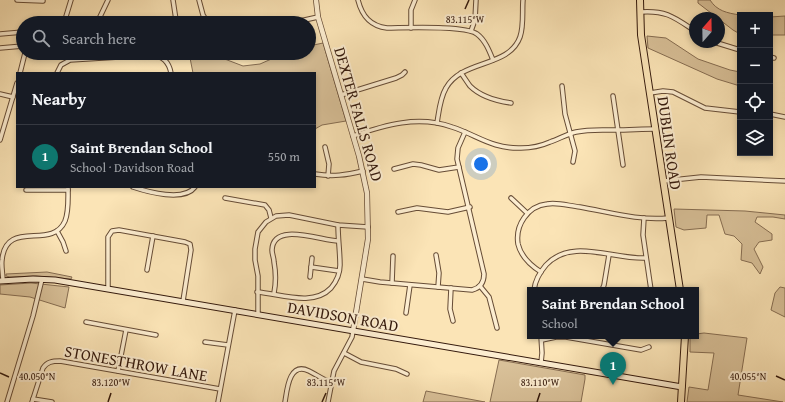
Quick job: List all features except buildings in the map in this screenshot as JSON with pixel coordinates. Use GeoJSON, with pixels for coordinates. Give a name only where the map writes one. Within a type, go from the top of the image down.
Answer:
{"type":"FeatureCollection","features":[{"type":"Feature","properties":{"kind":"main road","name":"DUBLIN ROAD"},"geometry":{"type":"LineString","coordinates":[[640,0],[641,35],[680,287]]}},
{"type":"Feature","properties":{"kind":"main road","name":"DAVIDSON ROAD"},"geometry":{"type":"LineString","coordinates":[[2,281],[42,279],[55,280],[682,387]]}},
{"type":"Feature","properties":{"kind":"main road"},"geometry":{"type":"LineString","coordinates":[[681,402],[685,339]]}},
{"type":"Feature","properties":{"kind":"street"},"geometry":{"type":"LineString","coordinates":[[17,0],[43,1]]}},
{"type":"Feature","properties":{"kind":"street"},"geometry":{"type":"LineString","coordinates":[[66,16],[71,0]]}},
{"type":"Feature","properties":{"kind":"street"},"geometry":{"type":"LineString","coordinates":[[100,16],[108,0]]}},
{"type":"Feature","properties":{"kind":"street"},"geometry":{"type":"LineString","coordinates":[[172,0],[176,16]]}},
{"type":"Feature","properties":{"kind":"street"},"geometry":{"type":"LineString","coordinates":[[199,0],[204,16]]}},
{"type":"Feature","properties":{"kind":"street","name":"DEXTER FALLS ROAD"},"geometry":{"type":"LineString","coordinates":[[316,0],[318,17],[353,136],[367,193],[368,227],[365,258],[353,331]]}},
{"type":"Feature","properties":{"kind":"street"},"geometry":{"type":"LineString","coordinates":[[358,0],[362,13],[372,24],[383,28],[460,29],[478,34],[483,40],[493,60]]}},
{"type":"Feature","properties":{"kind":"street"},"geometry":{"type":"LineString","coordinates":[[411,28],[411,10],[415,0]]}},
{"type":"Feature","properties":{"kind":"street"},"geometry":{"type":"LineString","coordinates":[[471,31],[475,20],[476,0]]}},
{"type":"Feature","properties":{"kind":"street"},"geometry":{"type":"LineString","coordinates":[[437,123],[442,98],[452,79],[461,72],[493,60],[511,50],[518,42],[521,30],[523,0]]}},
{"type":"Feature","properties":{"kind":"street"},"geometry":{"type":"LineString","coordinates":[[640,12],[650,11],[664,13],[670,15],[689,27]]}},
{"type":"Feature","properties":{"kind":"street"},"geometry":{"type":"LineString","coordinates":[[0,34],[16,33]]}},
{"type":"Feature","properties":{"kind":"street"},"geometry":{"type":"LineString","coordinates":[[725,45],[737,49]]}},
{"type":"Feature","properties":{"kind":"street"},"geometry":{"type":"LineString","coordinates":[[0,48],[16,47]]}},
{"type":"Feature","properties":{"kind":"street"},"geometry":{"type":"LineString","coordinates":[[20,72],[23,60]]}},
{"type":"Feature","properties":{"kind":"street"},"geometry":{"type":"LineString","coordinates":[[58,72],[61,65],[70,60]]}},
{"type":"Feature","properties":{"kind":"street"},"geometry":{"type":"LineString","coordinates":[[164,60],[171,72]]}},
{"type":"Feature","properties":{"kind":"street"},"geometry":{"type":"LineString","coordinates":[[341,95],[396,78],[404,72]]}},
{"type":"Feature","properties":{"kind":"street"},"geometry":{"type":"LineString","coordinates":[[461,72],[469,84],[478,92],[502,102],[511,103]]}},
{"type":"Feature","properties":{"kind":"street"},"geometry":{"type":"LineString","coordinates":[[0,140],[16,86]]}},
{"type":"Feature","properties":{"kind":"street"},"geometry":{"type":"LineString","coordinates":[[562,86],[565,114],[575,152],[574,162]]}},
{"type":"Feature","properties":{"kind":"street"},"geometry":{"type":"LineString","coordinates":[[650,93],[663,91],[673,92],[705,108],[737,112]]}},
{"type":"Feature","properties":{"kind":"street"},"geometry":{"type":"LineString","coordinates":[[0,94],[13,97]]}},
{"type":"Feature","properties":{"kind":"street"},"geometry":{"type":"LineString","coordinates":[[613,96],[623,165]]}},
{"type":"Feature","properties":{"kind":"street"},"geometry":{"type":"LineString","coordinates":[[773,115],[785,117]]}},
{"type":"Feature","properties":{"kind":"street"},"geometry":{"type":"LineString","coordinates":[[353,136],[392,124],[413,121],[437,123],[450,126],[490,144],[507,148],[522,148],[549,143],[571,133],[584,130],[655,129]]}},
{"type":"Feature","properties":{"kind":"street"},"geometry":{"type":"LineString","coordinates":[[362,279],[470,290],[480,286],[484,280],[484,274],[470,207],[457,159],[458,148],[465,132]]}},
{"type":"Feature","properties":{"kind":"street"},"geometry":{"type":"LineString","coordinates":[[325,147],[329,164],[328,176]]}},
{"type":"Feature","properties":{"kind":"street"},"geometry":{"type":"LineString","coordinates":[[394,169],[413,164],[439,170],[459,167]]}},
{"type":"Feature","properties":{"kind":"street"},"geometry":{"type":"LineString","coordinates":[[316,174],[345,176],[363,172]]}},
{"type":"Feature","properties":{"kind":"street"},"geometry":{"type":"LineString","coordinates":[[663,181],[701,177],[785,181]]}},
{"type":"Feature","properties":{"kind":"street"},"geometry":{"type":"LineString","coordinates":[[137,188],[179,196],[189,193],[194,188]]}},
{"type":"Feature","properties":{"kind":"street"},"geometry":{"type":"LineString","coordinates":[[2,281],[2,258],[4,249],[10,242],[21,236],[48,235],[57,231],[62,226],[67,216],[68,189],[26,190]]}},
{"type":"Feature","properties":{"kind":"street"},"geometry":{"type":"LineString","coordinates":[[225,198],[265,205],[269,210],[271,218]]}},
{"type":"Feature","properties":{"kind":"street"},"geometry":{"type":"LineString","coordinates":[[511,198],[527,213]]}},
{"type":"Feature","properties":{"kind":"street"},"geometry":{"type":"LineString","coordinates":[[541,272],[526,259],[521,252],[518,237],[519,226],[527,213],[538,206],[554,203],[644,218],[668,218]]}},
{"type":"Feature","properties":{"kind":"street"},"geometry":{"type":"LineString","coordinates":[[398,212],[417,208],[448,212],[470,207]]}},
{"type":"Feature","properties":{"kind":"street"},"geometry":{"type":"LineString","coordinates":[[258,314],[258,276],[255,260],[256,238],[262,227],[271,218],[282,215],[296,216],[338,225],[368,227]]}},
{"type":"Feature","properties":{"kind":"street"},"geometry":{"type":"LineString","coordinates":[[644,218],[643,235],[651,287]]}},
{"type":"Feature","properties":{"kind":"street"},"geometry":{"type":"LineString","coordinates":[[257,292],[303,298],[318,297],[328,291],[334,285],[340,266],[338,225]]}},
{"type":"Feature","properties":{"kind":"street"},"geometry":{"type":"LineString","coordinates":[[108,289],[108,237],[116,230],[185,242],[190,246],[183,301]]}},
{"type":"Feature","properties":{"kind":"street"},"geometry":{"type":"LineString","coordinates":[[57,231],[66,252]]}},
{"type":"Feature","properties":{"kind":"street"},"geometry":{"type":"LineString","coordinates":[[274,294],[276,273],[272,249],[279,237],[289,233],[338,241]]}},
{"type":"Feature","properties":{"kind":"street"},"geometry":{"type":"LineString","coordinates":[[147,270],[153,236]]}},
{"type":"Feature","properties":{"kind":"street"},"geometry":{"type":"LineString","coordinates":[[535,287],[541,272],[548,263],[557,256],[570,251],[588,251],[630,258],[646,258]]}},
{"type":"Feature","properties":{"kind":"street"},"geometry":{"type":"LineString","coordinates":[[436,255],[439,273],[438,287]]}},
{"type":"Feature","properties":{"kind":"street"},"geometry":{"type":"LineString","coordinates":[[604,287],[609,255]]}},
{"type":"Feature","properties":{"kind":"street"},"geometry":{"type":"LineString","coordinates":[[392,283],[393,256]]}},
{"type":"Feature","properties":{"kind":"street"},"geometry":{"type":"LineString","coordinates":[[310,277],[312,258]]}},
{"type":"Feature","properties":{"kind":"street"},"geometry":{"type":"LineString","coordinates":[[311,267],[339,271]]}},
{"type":"Feature","properties":{"kind":"street"},"geometry":{"type":"LineString","coordinates":[[7,402],[33,316],[42,279]]}},
{"type":"Feature","properties":{"kind":"street"},"geometry":{"type":"LineString","coordinates":[[406,314],[410,285]]}},
{"type":"Feature","properties":{"kind":"street"},"geometry":{"type":"LineString","coordinates":[[480,286],[489,297],[497,328]]}},
{"type":"Feature","properties":{"kind":"street"},"geometry":{"type":"LineString","coordinates":[[451,288],[450,309],[453,321]]}},
{"type":"Feature","properties":{"kind":"street"},"geometry":{"type":"LineString","coordinates":[[218,402],[235,310]]}},
{"type":"Feature","properties":{"kind":"street"},"geometry":{"type":"LineString","coordinates":[[86,322],[156,335]]}},
{"type":"Feature","properties":{"kind":"street"},"geometry":{"type":"LineString","coordinates":[[118,371],[126,330]]}},
{"type":"Feature","properties":{"kind":"street"},"geometry":{"type":"LineString","coordinates":[[328,402],[334,371],[352,337],[353,331]]}},
{"type":"Feature","properties":{"kind":"street"},"geometry":{"type":"LineString","coordinates":[[541,339],[541,363]]}},
{"type":"Feature","properties":{"kind":"street"},"geometry":{"type":"LineString","coordinates":[[573,339],[640,350],[649,347]]}},
{"type":"Feature","properties":{"kind":"street"},"geometry":{"type":"LineString","coordinates":[[205,342],[228,345]]}},
{"type":"Feature","properties":{"kind":"street"},"geometry":{"type":"LineString","coordinates":[[344,353],[361,362],[396,368],[407,374]]}},
{"type":"Feature","properties":{"kind":"street","name":"STONESTHROW LANE"},"geometry":{"type":"LineString","coordinates":[[33,400],[42,371],[48,363],[52,361],[60,361],[220,389]]}},
{"type":"Feature","properties":{"kind":"street"},"geometry":{"type":"LineString","coordinates":[[285,402],[290,378],[292,374],[297,371],[308,370],[332,383]]}},
{"type":"Feature","properties":{"kind":"street"},"geometry":{"type":"LineString","coordinates":[[33,400],[52,402]]}},
{"type":"Feature","properties":{"kind":"shaded area"},"geometry":{"type":"Polygon","coordinates":[[[698,0],[710,0],[716,7],[723,11],[737,14],[737,32],[725,24],[725,12],[710,12],[698,3],[698,0]]]}},
{"type":"Feature","properties":{"kind":"shaded area"},"geometry":{"type":"Polygon","coordinates":[[[785,16],[785,35],[773,35],[773,17],[785,16]]]}},
{"type":"Feature","properties":{"kind":"shaded area"},"geometry":{"type":"Polygon","coordinates":[[[647,36],[666,38],[698,59],[737,71],[737,85],[717,79],[648,48],[647,36]]]}},
{"type":"Feature","properties":{"kind":"shaded area"},"geometry":{"type":"Polygon","coordinates":[[[323,43],[346,121],[322,125],[316,128],[316,72],[193,72],[190,60],[227,60],[243,66],[260,64],[269,60],[316,60],[316,44],[323,43]]]}},
{"type":"Feature","properties":{"kind":"shaded area"},"geometry":{"type":"Polygon","coordinates":[[[674,209],[745,211],[785,215],[785,219],[757,217],[755,222],[772,234],[772,240],[759,242],[754,249],[763,267],[760,274],[752,263],[741,260],[742,244],[734,236],[725,234],[719,215],[707,215],[706,228],[684,230],[676,227],[674,209]]]}},
{"type":"Feature","properties":{"kind":"shaded area"},"geometry":{"type":"Polygon","coordinates":[[[47,272],[72,277],[71,279],[36,276],[6,276],[6,274],[47,272]]]}},
{"type":"Feature","properties":{"kind":"shaded area"},"geometry":{"type":"Polygon","coordinates":[[[31,283],[69,287],[65,308],[30,297],[0,294],[0,285],[31,283]]]}},
{"type":"Feature","properties":{"kind":"shaded area"},"geometry":{"type":"Polygon","coordinates":[[[780,287],[785,288],[785,317],[771,310],[775,293],[780,287]]]}},
{"type":"Feature","properties":{"kind":"shaded area"},"geometry":{"type":"Polygon","coordinates":[[[699,334],[747,338],[738,395],[783,402],[687,402],[689,387],[708,390],[714,353],[690,352],[690,339],[699,339],[699,334]]]}},
{"type":"Feature","properties":{"kind":"shaded area"},"geometry":{"type":"Polygon","coordinates":[[[499,360],[585,375],[581,402],[490,402],[499,360]]]}},
{"type":"Feature","properties":{"kind":"shaded area"},"geometry":{"type":"Polygon","coordinates":[[[426,391],[485,402],[423,402],[426,391]]]}},
{"type":"Feature","properties":{"kind":"place","name":"Saint Brendan School"},"geometry":{"type":"Point","coordinates":[613,385]}}]}
